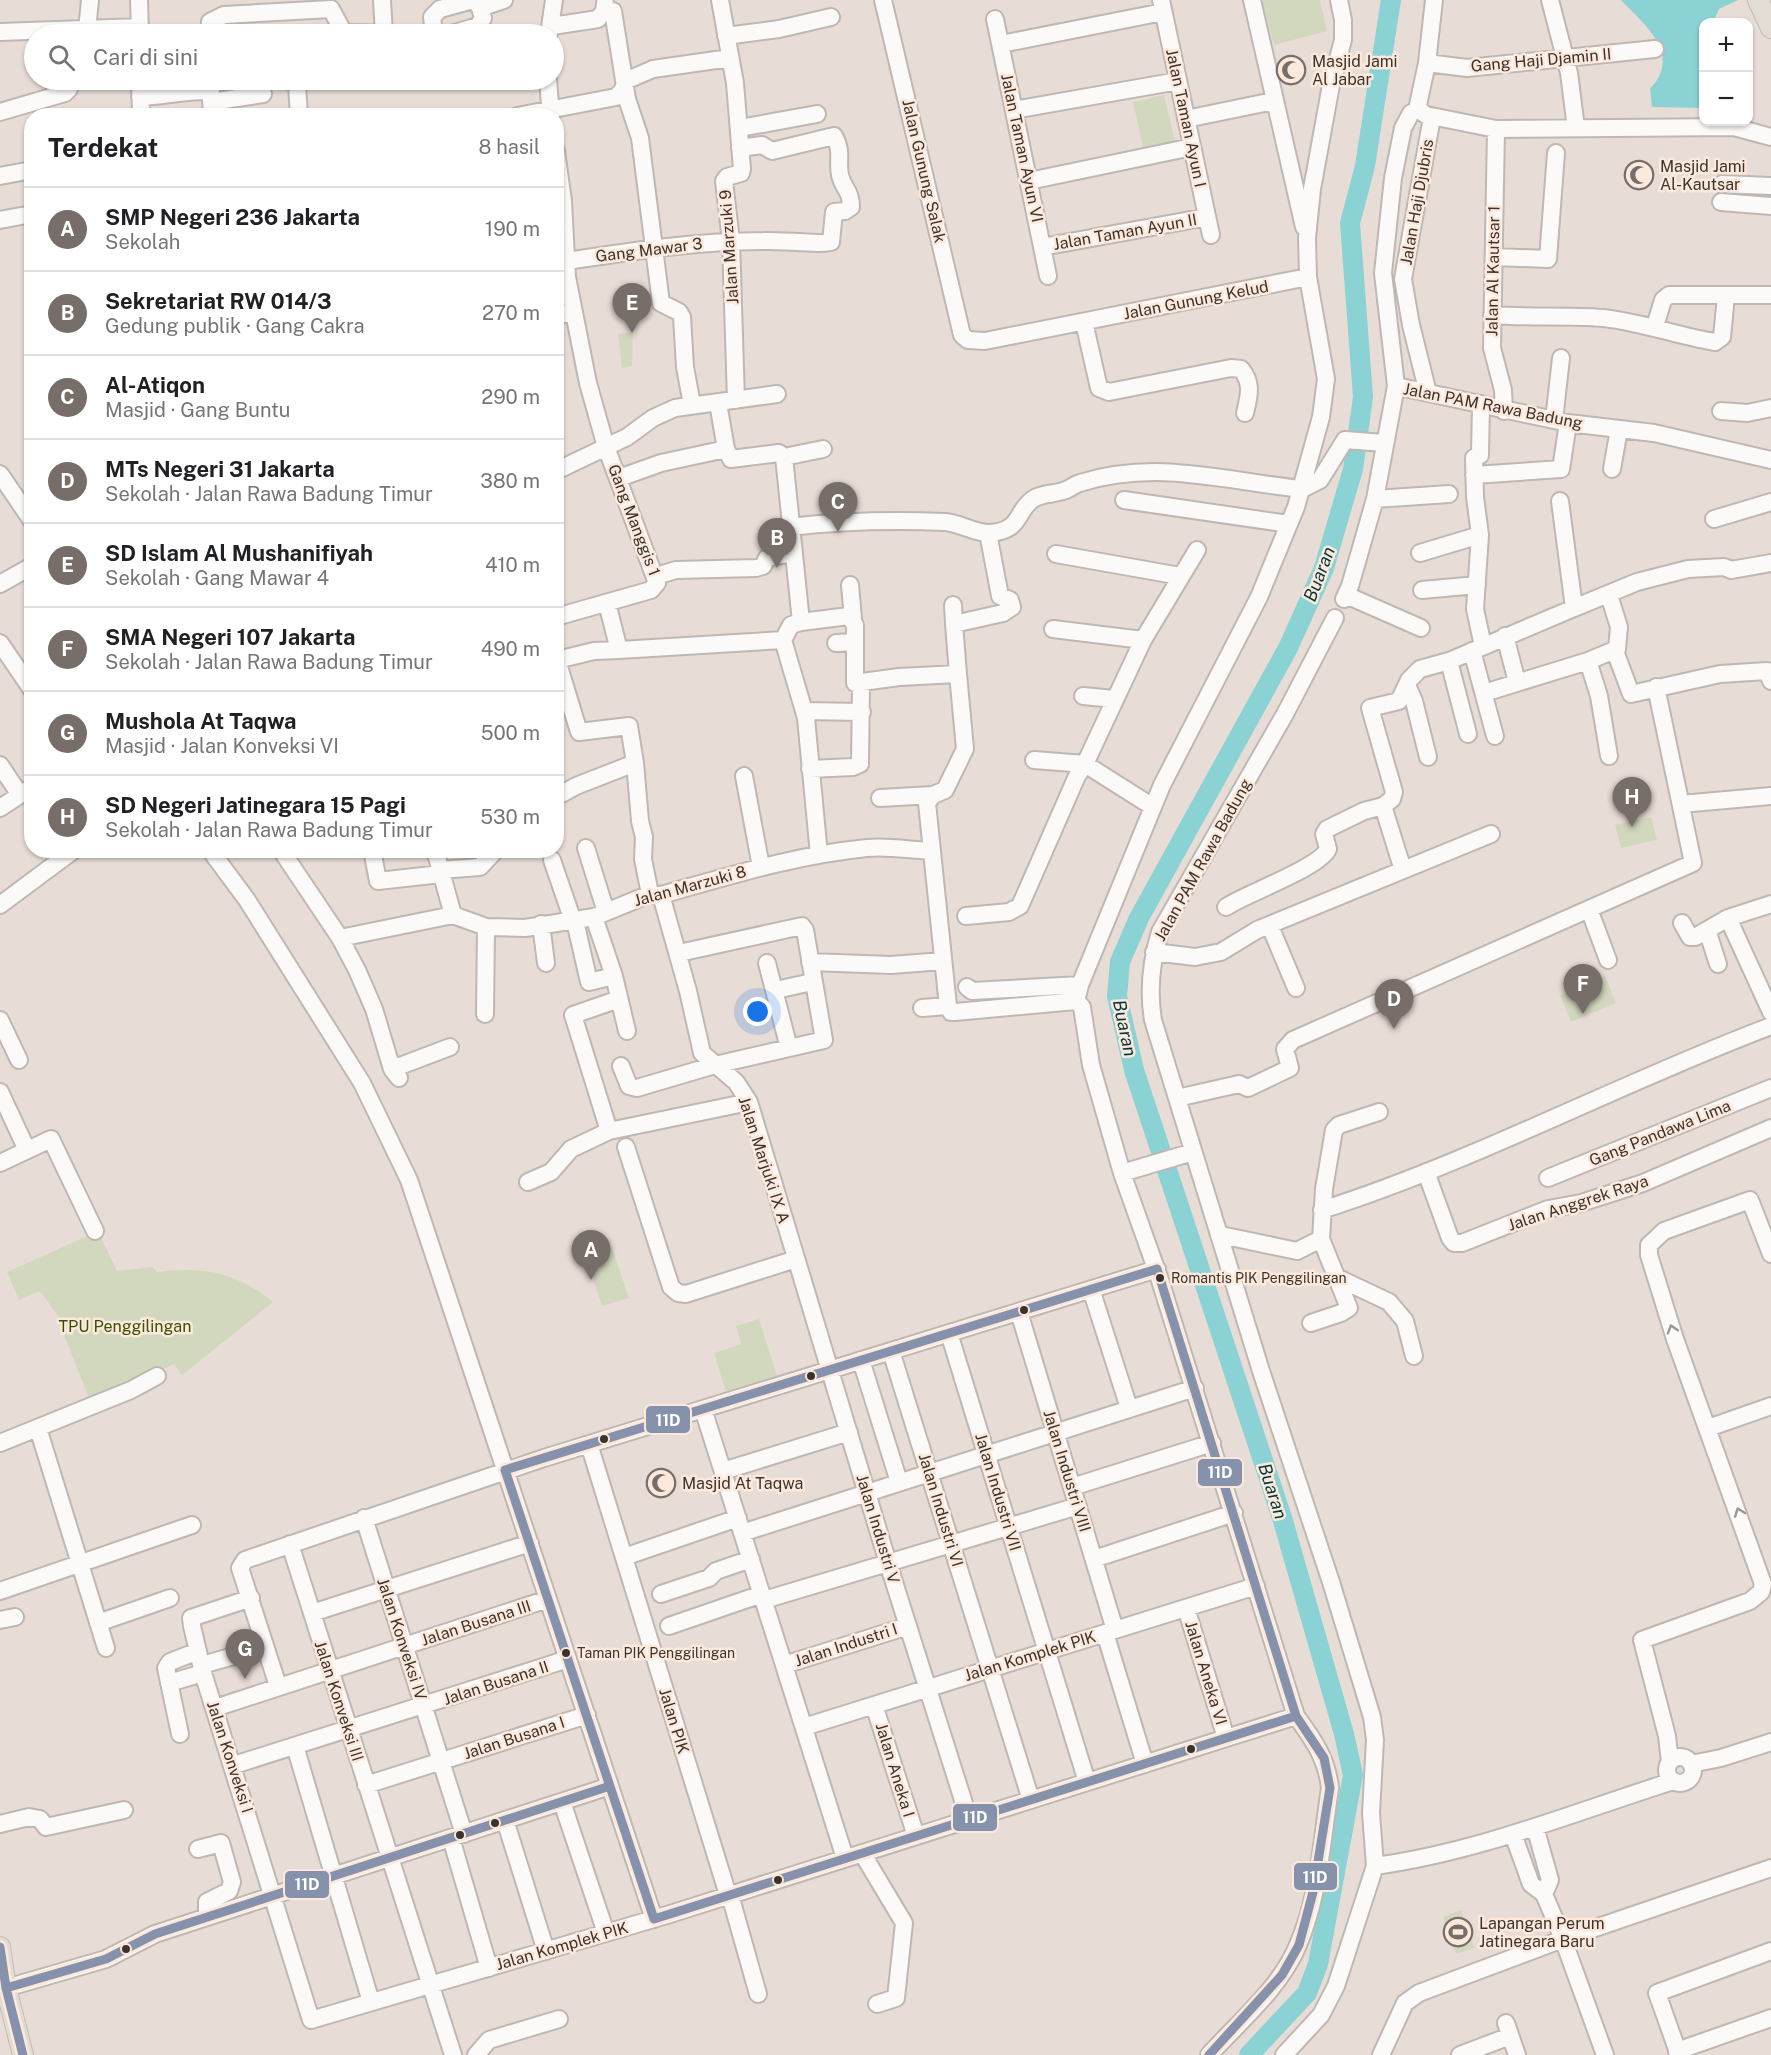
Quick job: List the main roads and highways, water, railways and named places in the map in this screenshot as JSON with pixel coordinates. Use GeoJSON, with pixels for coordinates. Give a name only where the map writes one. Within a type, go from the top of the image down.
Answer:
{"type":"FeatureCollection","features":[{"type":"Feature","properties":{"kind":"main road"},"geometry":{"type":"LineString","coordinates":[[1758,0],[1771,28]]}},
{"type":"Feature","properties":{"kind":"main road"},"geometry":{"type":"LineString","coordinates":[[0,1947],[6,1988],[22,2055]]}},
{"type":"Feature","properties":{"kind":"water"},"geometry":{"type":"Polygon","coordinates":[[[1621,0],[1738,0],[1719,9],[1715,18],[1699,18],[1699,108],[1652,107],[1650,89],[1659,76],[1663,64],[1662,52],[1657,41],[1621,0]]]}},
{"type":"Feature","properties":{"kind":"waterway","name":"Buaran"},"geometry":{"type":"LineString","coordinates":[[1249,2055],[1307,1993],[1318,1964],[1353,1775],[1344,1734],[1283,1521],[1134,1070],[1117,996],[1120,962],[1139,918],[1288,648],[1324,568],[1353,469],[1363,397],[1350,223],[1365,166],[1391,0]]}},
{"type":"Feature","properties":{"kind":"place","name":"Masjid Jami Al Jabar"},"geometry":{"type":"Point","coordinates":[1291,70]}},
{"type":"Feature","properties":{"kind":"place","name":"Masjid Jami Al-Kautsar"},"geometry":{"type":"Point","coordinates":[1639,175]}},
{"type":"Feature","properties":{"kind":"place","name":"SD Islam Al Mushanifiyah"},"geometry":{"type":"Point","coordinates":[632,333]}},
{"type":"Feature","properties":{"kind":"place","name":"Al-Atiqon"},"geometry":{"type":"Point","coordinates":[838,532]}},
{"type":"Feature","properties":{"kind":"place","name":"Sekretariat RW 014/3"},"geometry":{"type":"Point","coordinates":[777,568]}},
{"type":"Feature","properties":{"kind":"place","name":"SD Negeri Jatinegara 15 Pagi"},"geometry":{"type":"Point","coordinates":[1632,827]}},
{"type":"Feature","properties":{"kind":"place","name":"SMA Negeri 107 Jakarta"},"geometry":{"type":"Point","coordinates":[1583,1014]}},
{"type":"Feature","properties":{"kind":"place","name":"MTs Negeri 31 Jakarta"},"geometry":{"type":"Point","coordinates":[1394,1029]}},
{"type":"Feature","properties":{"kind":"place","name":"Romantis PIK Penggilingan"},"geometry":{"type":"Point","coordinates":[1160,1278]}},
{"type":"Feature","properties":{"kind":"place","name":"SMP Negeri 236 Jakarta"},"geometry":{"type":"Point","coordinates":[591,1280]}},
{"type":"Feature","properties":{"kind":"place","name":"Masjid At Taqwa"},"geometry":{"type":"Point","coordinates":[661,1483]}},
{"type":"Feature","properties":{"kind":"place","name":"Taman PIK Penggilingan"},"geometry":{"type":"Point","coordinates":[566,1653]}},
{"type":"Feature","properties":{"kind":"place","name":"Mushola At Taqwa"},"geometry":{"type":"Point","coordinates":[245,1679]}},
{"type":"Feature","properties":{"kind":"place","name":"Lapangan Perum Jatinegara Baru"},"geometry":{"type":"Point","coordinates":[1458,1932]}},
{"type":"Feature","properties":{"kind":"park label","name":"TPU Penggilingan"},"geometry":{"type":"Point","coordinates":[125,1326]}}]}
